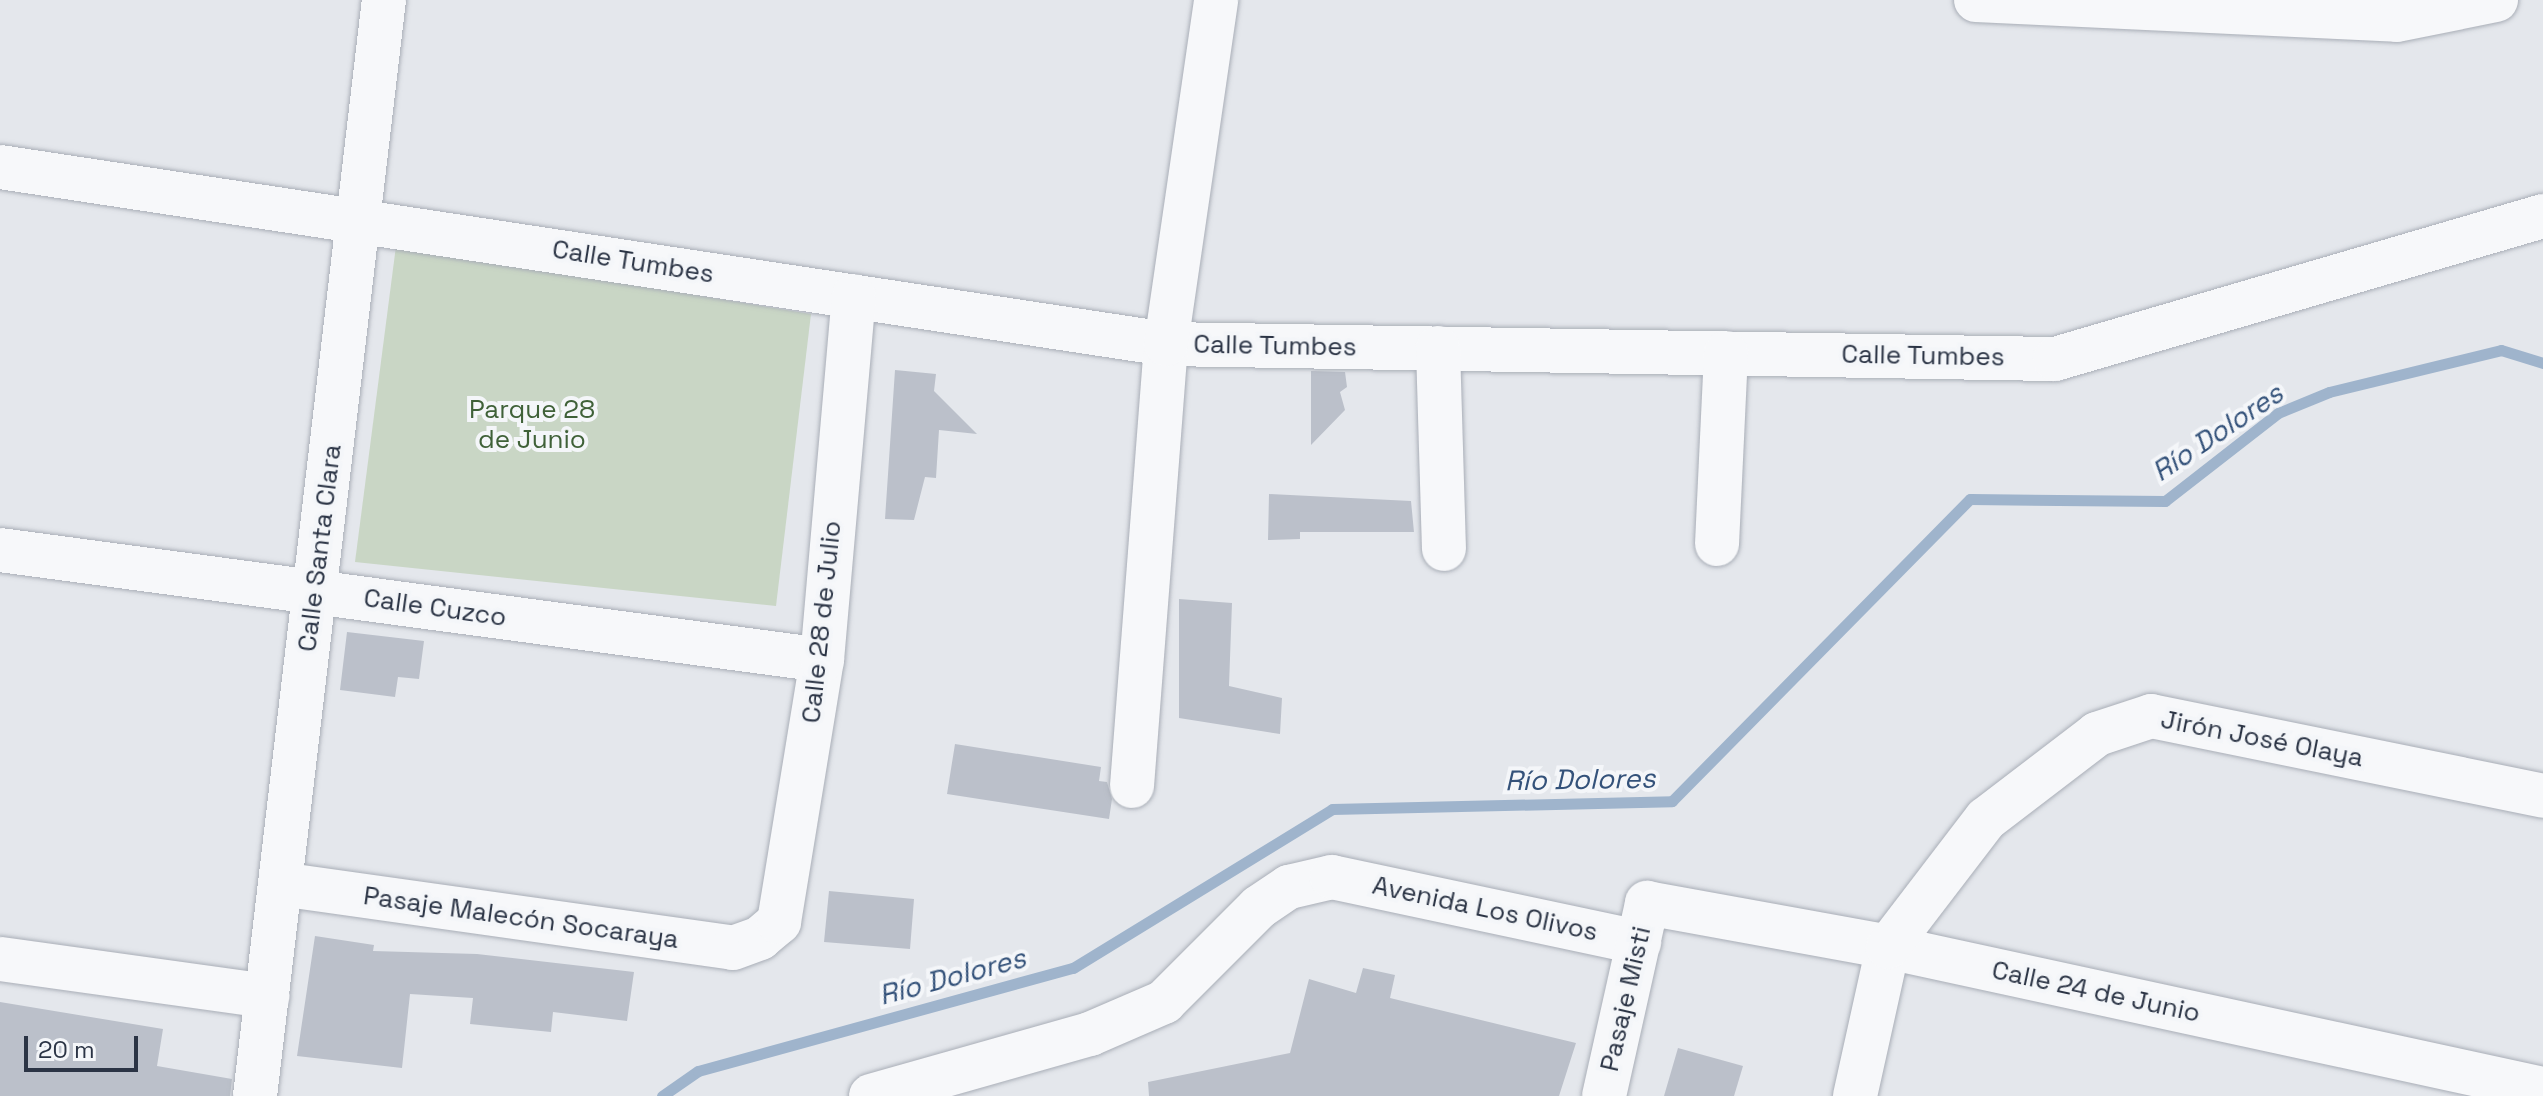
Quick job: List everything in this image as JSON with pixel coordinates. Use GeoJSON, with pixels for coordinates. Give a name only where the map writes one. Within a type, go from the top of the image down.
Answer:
{"type":"FeatureCollection","features":[{"type":"Feature","properties":{"kind":"street","name":"Calle Santa Clara"},"geometry":{"type":"LineString","coordinates":[[255,1096],[384,0]]}},
{"type":"Feature","properties":{"kind":"street"},"geometry":{"type":"LineString","coordinates":[[1132,786],[1166,344],[1216,0]]}},
{"type":"Feature","properties":{"kind":"street"},"geometry":{"type":"LineString","coordinates":[[1978,0],[2397,20],[2496,0]]}},
{"type":"Feature","properties":{"kind":"street","name":"Calle Tumbes"},"geometry":{"type":"LineString","coordinates":[[0,167],[1166,344],[2055,359],[2543,216]]}},
{"type":"Feature","properties":{"kind":"street","name":"Calle 28 de Julio"},"geometry":{"type":"LineString","coordinates":[[760,938],[779,922],[822,660],[854,296]]}},
{"type":"Feature","properties":{"kind":"street"},"geometry":{"type":"LineString","coordinates":[[1438,348],[1444,549]]}},
{"type":"Feature","properties":{"kind":"street"},"geometry":{"type":"LineString","coordinates":[[1717,544],[1726,353]]}},
{"type":"Feature","properties":{"kind":"street","name":"Calle Cuzco"},"geometry":{"type":"LineString","coordinates":[[0,550],[822,660]]}},
{"type":"Feature","properties":{"kind":"street","name":"Jirón José Olaya"},"geometry":{"type":"LineString","coordinates":[[1855,1096],[1888,947],[1986,819],[2097,734],[2151,716],[2543,796]]}},
{"type":"Feature","properties":{"kind":"street","name":"Avenida Los Olivos"},"geometry":{"type":"LineString","coordinates":[[871,1096],[1090,1034],[1164,1002],[1259,907],[1289,887],[1332,877],[1643,923]]}},
{"type":"Feature","properties":{"kind":"street","name":"Pasaje Malecón Socaraya"},"geometry":{"type":"LineString","coordinates":[[280,884],[733,948],[760,938]]}},
{"type":"Feature","properties":{"kind":"street","name":"Calle 24 de Junio"},"geometry":{"type":"LineString","coordinates":[[1643,923],[1888,947],[2543,1089]]}},
{"type":"Feature","properties":{"kind":"street","name":"Pasaje Misti"},"geometry":{"type":"LineString","coordinates":[[1604,1096],[1643,923]]}},
{"type":"Feature","properties":{"kind":"street"},"geometry":{"type":"LineString","coordinates":[[0,959],[267,996]]}},
{"type":"Feature","properties":{"kind":"green space","name":"Parque 28 de Junio"},"geometry":{"type":"Polygon","coordinates":[[[396,246],[811,314],[776,606],[355,562],[396,246]]]}},
{"type":"Feature","properties":{"kind":"building"},"geometry":{"type":"Polygon","coordinates":[[[895,370],[936,374],[934,391],[977,434],[939,430],[936,478],[925,477],[914,520],[885,519],[895,370]]]}},
{"type":"Feature","properties":{"kind":"building"},"geometry":{"type":"Polygon","coordinates":[[[1311,371],[1345,372],[1347,387],[1340,392],[1345,410],[1311,445],[1311,371]]]}},
{"type":"Feature","properties":{"kind":"building"},"geometry":{"type":"Polygon","coordinates":[[[1269,494],[1411,501],[1414,532],[1300,532],[1300,539],[1268,540],[1269,494]]]}},
{"type":"Feature","properties":{"kind":"building"},"geometry":{"type":"Polygon","coordinates":[[[1179,599],[1232,603],[1229,686],[1282,698],[1280,734],[1179,718],[1179,599]]]}},
{"type":"Feature","properties":{"kind":"building"},"geometry":{"type":"Polygon","coordinates":[[[347,632],[424,641],[419,679],[398,677],[395,697],[340,690],[347,632]]]}},
{"type":"Feature","properties":{"kind":"building"},"geometry":{"type":"Polygon","coordinates":[[[955,744],[1101,767],[1099,781],[1107,782],[1112,799],[1109,819],[947,794],[955,744]]]}},
{"type":"Feature","properties":{"kind":"building"},"geometry":{"type":"Polygon","coordinates":[[[829,891],[914,899],[910,949],[824,942],[829,891]]]}},
{"type":"Feature","properties":{"kind":"building"},"geometry":{"type":"Polygon","coordinates":[[[315,936],[374,945],[373,951],[477,954],[634,972],[627,1021],[553,1012],[551,1032],[470,1024],[473,998],[410,994],[402,1068],[297,1056],[315,936]]]}},
{"type":"Feature","properties":{"kind":"building"},"geometry":{"type":"Polygon","coordinates":[[[1363,968],[1395,975],[1390,998],[1576,1043],[1559,1096],[1149,1096],[1148,1082],[1290,1053],[1309,979],[1356,993],[1363,968]]]}},
{"type":"Feature","properties":{"kind":"building"},"geometry":{"type":"Polygon","coordinates":[[[0,1002],[163,1029],[157,1066],[232,1079],[230,1096],[0,1096],[0,1002]]]}},
{"type":"Feature","properties":{"kind":"building"},"geometry":{"type":"Polygon","coordinates":[[[1678,1048],[1743,1066],[1734,1096],[1664,1096],[1678,1048]]]}},
{"type":"Feature","properties":{"kind":"waterway","name":"Río Dolores"},"geometry":{"type":"LineString","coordinates":[[662,1096],[698,1071],[1073,968],[1332,809],[1672,801],[1970,499],[2165,501],[2278,413],[2329,392],[2501,350],[2543,363]]}}]}
